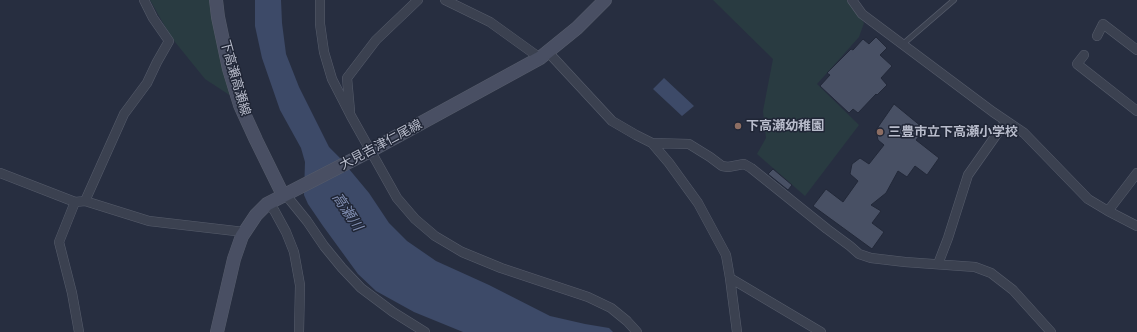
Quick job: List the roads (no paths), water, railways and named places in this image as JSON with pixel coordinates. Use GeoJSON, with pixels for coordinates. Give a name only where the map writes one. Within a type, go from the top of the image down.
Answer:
{"type":"FeatureCollection","features":[{"type":"Feature","properties":{"kind":"main road","name":"下高瀬高瀬線"},"geometry":{"type":"LineString","coordinates":[[216,0],[229,69],[240,105],[283,195]]}},
{"type":"Feature","properties":{"kind":"main road","name":"大見吉津仁尾線"},"geometry":{"type":"LineString","coordinates":[[217,332],[234,258],[244,232],[256,215],[267,204],[370,151],[544,55],[577,28],[605,0]]}},
{"type":"Feature","properties":{"kind":"street"},"geometry":{"type":"LineString","coordinates":[[85,202],[124,114],[146,82],[169,41],[153,18],[144,0]]}},
{"type":"Feature","properties":{"kind":"street"},"geometry":{"type":"LineString","coordinates":[[320,0],[320,24],[324,52],[332,79],[397,198],[415,219],[435,236],[462,252],[501,268],[588,297],[611,308],[627,321],[637,332]]}},
{"type":"Feature","properties":{"kind":"street"},"geometry":{"type":"LineString","coordinates":[[351,116],[347,78],[376,40],[418,0]]}},
{"type":"Feature","properties":{"kind":"street"},"geometry":{"type":"LineString","coordinates":[[445,0],[490,22],[544,55],[612,121],[636,136],[652,143],[689,144],[722,166],[728,167],[744,164],[752,168],[858,254],[871,258],[905,262],[974,267],[991,273],[1013,290],[1051,332]]}},
{"type":"Feature","properties":{"kind":"street"},"geometry":{"type":"LineString","coordinates":[[852,0],[862,14],[993,112],[1024,133],[1088,199],[1137,226]]}},
{"type":"Feature","properties":{"kind":"street"},"geometry":{"type":"LineString","coordinates":[[1097,36],[1102,24],[1137,50]]}},
{"type":"Feature","properties":{"kind":"street"},"geometry":{"type":"LineString","coordinates":[[1084,55],[1077,64],[1126,96],[1137,111]]}},
{"type":"Feature","properties":{"kind":"street"},"geometry":{"type":"LineString","coordinates":[[938,264],[968,175],[1006,120]]}},
{"type":"Feature","properties":{"kind":"street"},"geometry":{"type":"LineString","coordinates":[[652,143],[669,163],[698,203],[726,255],[737,332]]}},
{"type":"Feature","properties":{"kind":"street"},"geometry":{"type":"LineString","coordinates":[[0,172],[75,202],[85,202],[149,221],[244,232]]}},
{"type":"Feature","properties":{"kind":"street"},"geometry":{"type":"LineString","coordinates":[[1108,211],[1137,173]]}},
{"type":"Feature","properties":{"kind":"street"},"geometry":{"type":"LineString","coordinates":[[283,195],[290,200],[324,246],[361,288],[406,321],[425,332]]}},
{"type":"Feature","properties":{"kind":"street"},"geometry":{"type":"LineString","coordinates":[[75,202],[59,242],[72,292],[79,332]]}},
{"type":"Feature","properties":{"kind":"street"},"geometry":{"type":"LineString","coordinates":[[267,204],[274,210],[286,232],[294,252],[300,285],[299,332]]}},
{"type":"Feature","properties":{"kind":"street"},"geometry":{"type":"LineString","coordinates":[[730,278],[821,332]]}},
{"type":"Feature","properties":{"kind":"street"},"geometry":{"type":"LineString","coordinates":[[406,321],[409,332]]}},
{"type":"Feature","properties":{"kind":"lane"},"geometry":{"type":"LineString","coordinates":[[903,44],[954,0]]}},
{"type":"Feature","properties":{"kind":"water","name":"高瀬川"},"geometry":{"type":"Polygon","coordinates":[[[255,0],[281,0],[286,54],[299,87],[329,147],[369,193],[389,223],[407,241],[436,261],[489,285],[550,316],[609,328],[613,332],[463,332],[414,312],[376,291],[358,274],[323,226],[308,204],[304,195],[305,162],[301,148],[280,110],[262,58],[255,26],[255,0]]]}},
{"type":"Feature","properties":{"kind":"water"},"geometry":{"type":"Polygon","coordinates":[[[664,78],[694,106],[682,116],[653,89],[664,78]]]}},
{"type":"Feature","properties":{"kind":"place","name":"下高瀬幼稚園"},"geometry":{"type":"Point","coordinates":[738,126]}},
{"type":"Feature","properties":{"kind":"place","name":"三豊市立下高瀬小学校"},"geometry":{"type":"Point","coordinates":[880,132]}}]}
